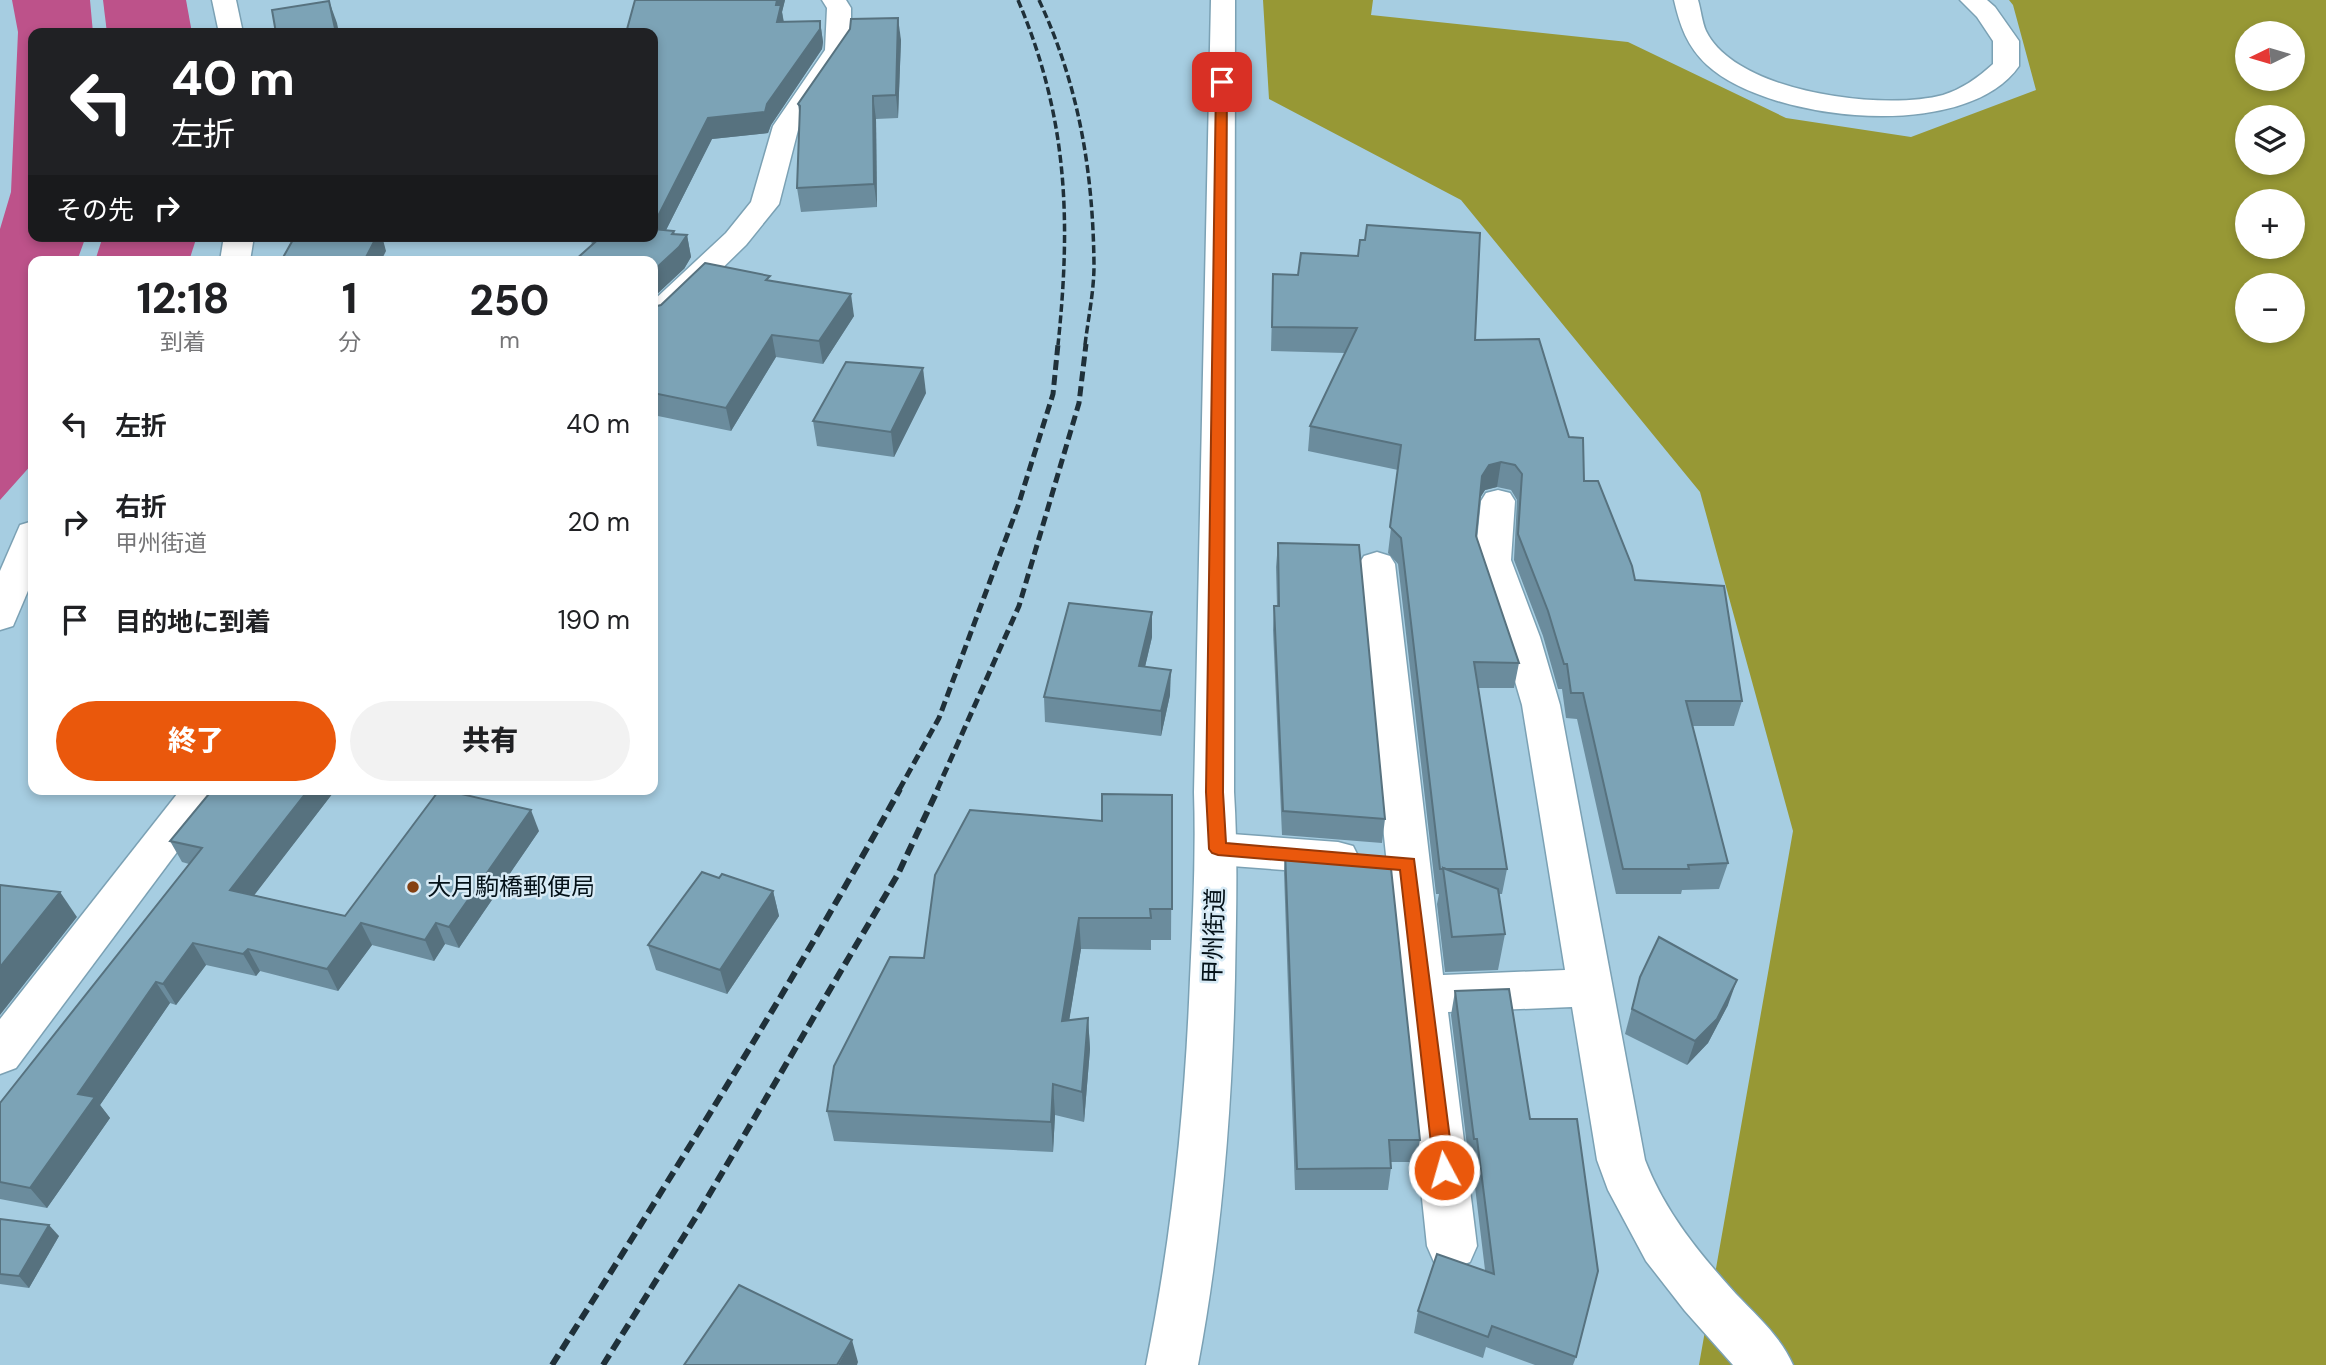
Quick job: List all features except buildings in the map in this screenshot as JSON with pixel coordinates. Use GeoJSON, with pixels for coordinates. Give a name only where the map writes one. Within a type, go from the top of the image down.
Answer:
{"type":"FeatureCollection","features":[{"type":"Feature","properties":{"kind":"main road"},"geometry":{"type":"LineString","coordinates":[[225,0],[230,28]]}},
{"type":"Feature","properties":{"kind":"main road"},"geometry":{"type":"LineString","coordinates":[[658,313],[742,232],[765,204],[786,126],[838,51],[839,8],[834,0]]}},
{"type":"Feature","properties":{"kind":"main road","name":"甲州街道"},"geometry":{"type":"LineString","coordinates":[[1172,1365],[1188,1289],[1207,1129],[1218,849],[1214,778],[1223,0]]}},
{"type":"Feature","properties":{"kind":"main road"},"geometry":{"type":"LineString","coordinates":[[1686,0],[1686,15],[1693,35],[1712,59],[1745,79],[1788,95],[1838,105],[1895,108],[1946,102],[1985,86],[2006,66],[2007,41],[1986,12],[1972,0]]}},
{"type":"Feature","properties":{"kind":"main road"},"geometry":{"type":"LineString","coordinates":[[1498,501],[1493,560],[1521,636],[1541,705],[1621,1160],[1629,1186],[1646,1221],[1682,1273],[1767,1365]]}},
{"type":"Feature","properties":{"kind":"main road"},"geometry":{"type":"LineString","coordinates":[[0,617],[28,542]]}},
{"type":"Feature","properties":{"kind":"main road"},"geometry":{"type":"LineString","coordinates":[[1377,564],[1452,1245]]}},
{"type":"Feature","properties":{"kind":"main road"},"geometry":{"type":"LineString","coordinates":[[0,1054],[199,795]]}},
{"type":"Feature","properties":{"kind":"main road"},"geometry":{"type":"LineString","coordinates":[[1218,849],[1408,864]]}},
{"type":"Feature","properties":{"kind":"main road"},"geometry":{"type":"LineString","coordinates":[[1423,994],[1591,988]]}},
{"type":"Feature","properties":{"kind":"shaded area"},"geometry":{"type":"Polygon","coordinates":[[[12,0],[90,0],[93,28],[28,28],[28,242],[84,242],[79,256],[28,256],[28,469],[0,500],[0,229],[11,192],[18,32],[12,0]]]}},
{"type":"Feature","properties":{"kind":"shaded area"},"geometry":{"type":"Polygon","coordinates":[[[103,0],[186,0],[191,28],[106,28],[103,0]]]}},
{"type":"Feature","properties":{"kind":"shaded area"},"geometry":{"type":"Polygon","coordinates":[[[1263,0],[1373,0],[1371,15],[1628,42],[1786,118],[1911,137],[2036,90],[2013,5],[2009,0],[2326,0],[2326,1365],[1699,1365],[1793,831],[1700,492],[1461,200],[1269,99],[1263,0]]]}},
{"type":"Feature","properties":{"kind":"shaded area"},"geometry":{"type":"Polygon","coordinates":[[[101,242],[195,242],[191,256],[97,256],[101,242]]]}},
{"type":"Feature","properties":{"kind":"railway"},"geometry":{"type":"LineString","coordinates":[[1018,0],[1047,86],[1062,170],[1064,255],[1058,345]]}},
{"type":"Feature","properties":{"kind":"railway"},"geometry":{"type":"LineString","coordinates":[[1039,0],[1053,32],[1074,97],[1087,163],[1094,265],[1085,345]]}},
{"type":"Feature","properties":{"kind":"railway"},"geometry":{"type":"LineString","coordinates":[[899,790],[939,718],[1018,506],[1053,394],[1058,344]]}},
{"type":"Feature","properties":{"kind":"railway"},"geometry":{"type":"LineString","coordinates":[[937,790],[1019,606],[1079,403],[1086,344]]}},
{"type":"Feature","properties":{"kind":"railway"},"geometry":{"type":"LineString","coordinates":[[552,1365],[774,1008],[900,789]]}},
{"type":"Feature","properties":{"kind":"railway"},"geometry":{"type":"LineString","coordinates":[[603,1365],[699,1212],[898,874],[938,789]]}},
{"type":"Feature","properties":{"kind":"place","name":"大月駒橋郵便局"},"geometry":{"type":"Point","coordinates":[413,887]}},
{"type":"Feature","properties":{"kind":"route"},"geometry":{"type":"LineString","coordinates":[[1222,82],[1214,792],[1218,849],[1408,864],[1444,1170]]}}]}
